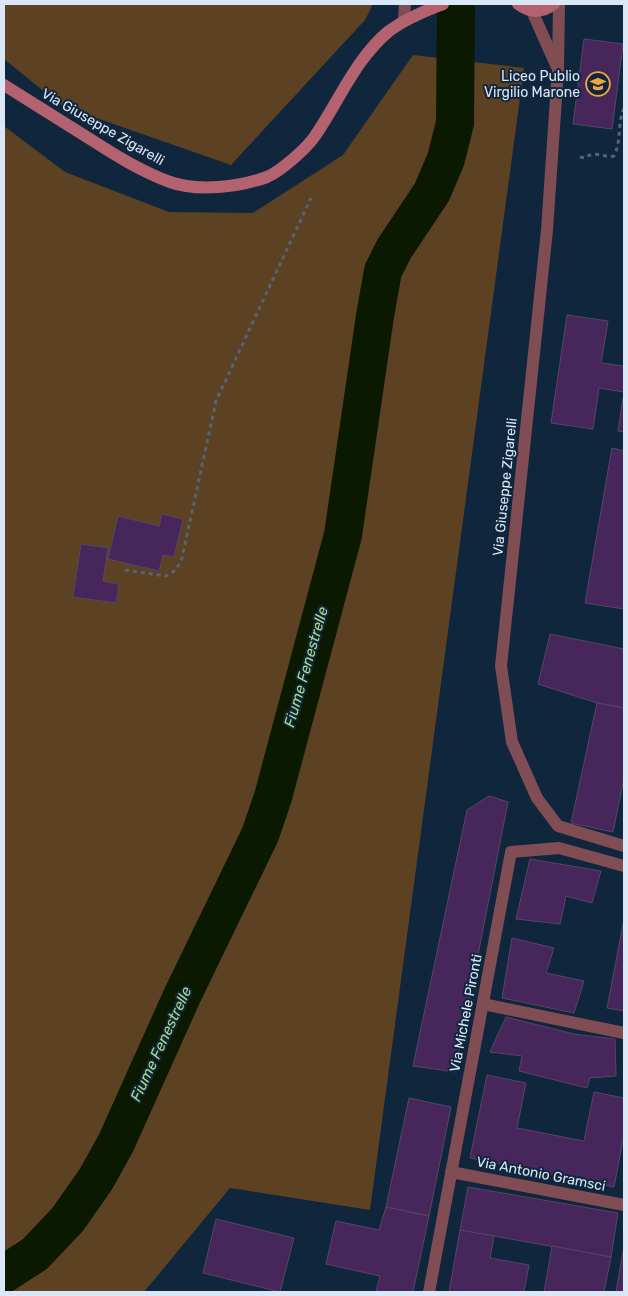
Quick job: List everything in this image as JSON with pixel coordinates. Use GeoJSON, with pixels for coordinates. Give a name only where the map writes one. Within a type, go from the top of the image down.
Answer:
{"type":"FeatureCollection","features":[{"type":"Feature","properties":{"kind":"street"},"geometry":{"type":"LineString","coordinates":[[404,21],[405,4]]}},
{"type":"Feature","properties":{"kind":"street","name":"Via Giuseppe Zigarelli"},"geometry":{"type":"LineString","coordinates":[[4,85],[142,170],[164,180],[171,183],[204,188],[235,185],[268,177],[295,158],[314,137],[361,62],[376,43],[404,21],[443,4]]}},
{"type":"Feature","properties":{"kind":"street"},"geometry":{"type":"LineString","coordinates":[[518,4],[532,11],[547,8],[554,4]]}},
{"type":"Feature","properties":{"kind":"street","name":"Via Giuseppe Zigarelli"},"geometry":{"type":"LineString","coordinates":[[559,4],[558,69],[548,230],[501,666],[512,742],[537,798],[558,826],[624,846]]}},
{"type":"Feature","properties":{"kind":"street"},"geometry":{"type":"LineString","coordinates":[[532,11],[558,69]]}},
{"type":"Feature","properties":{"kind":"street","name":"Via Michele Pironti"},"geometry":{"type":"LineString","coordinates":[[429,1292],[512,852],[559,848],[624,866]]}},
{"type":"Feature","properties":{"kind":"street"},"geometry":{"type":"LineString","coordinates":[[483,1004],[624,1033]]}},
{"type":"Feature","properties":{"kind":"street","name":"Via Antonio Gramsci"},"geometry":{"type":"LineString","coordinates":[[452,1172],[624,1205]]}},
{"type":"Feature","properties":{"kind":"path"},"geometry":{"type":"LineString","coordinates":[[580,157],[584,158],[590,154],[614,156],[619,146],[624,108]]}},
{"type":"Feature","properties":{"kind":"path"},"geometry":{"type":"LineString","coordinates":[[125,570],[166,576],[176,570],[180,564],[216,401],[312,198]]}},
{"type":"Feature","properties":{"kind":"shaded area"},"geometry":{"type":"Polygon","coordinates":[[[4,4],[373,4],[365,20],[231,165],[62,106],[4,59],[4,4]]]}},
{"type":"Feature","properties":{"kind":"shaded area"},"geometry":{"type":"Polygon","coordinates":[[[413,55],[524,68],[370,1210],[230,1188],[144,1292],[4,1292],[4,126],[65,172],[169,212],[253,213],[343,155],[413,55]]]}},
{"type":"Feature","properties":{"kind":"building","name":"Liceo Publio Virgilio Marone"},"geometry":{"type":"Polygon","coordinates":[[[584,39],[623,44],[612,129],[573,124],[584,39]]]}},
{"type":"Feature","properties":{"kind":"building"},"geometry":{"type":"Polygon","coordinates":[[[567,315],[608,321],[601,363],[624,366],[624,392],[599,388],[593,429],[551,423],[567,315]]]}},
{"type":"Feature","properties":{"kind":"building"},"geometry":{"type":"Polygon","coordinates":[[[624,392],[624,432],[618,431],[624,392]]]}},
{"type":"Feature","properties":{"kind":"building"},"geometry":{"type":"Polygon","coordinates":[[[612,448],[624,451],[624,609],[585,603],[612,448]]]}},
{"type":"Feature","properties":{"kind":"building"},"geometry":{"type":"Polygon","coordinates":[[[162,514],[183,519],[174,557],[163,555],[159,571],[108,559],[118,516],[159,526],[162,514]]]}},
{"type":"Feature","properties":{"kind":"building"},"geometry":{"type":"Polygon","coordinates":[[[81,544],[108,548],[103,581],[119,584],[116,603],[73,597],[81,544]]]}},
{"type":"Feature","properties":{"kind":"building"},"geometry":{"type":"Polygon","coordinates":[[[550,634],[624,649],[624,708],[597,703],[538,684],[550,634]]]}},
{"type":"Feature","properties":{"kind":"building"},"geometry":{"type":"Polygon","coordinates":[[[597,703],[624,708],[624,778],[613,832],[571,823],[597,703]]]}},
{"type":"Feature","properties":{"kind":"building"},"geometry":{"type":"Polygon","coordinates":[[[489,796],[508,802],[455,1072],[413,1066],[467,810],[489,796]]]}},
{"type":"Feature","properties":{"kind":"building"},"geometry":{"type":"Polygon","coordinates":[[[530,859],[601,871],[592,903],[566,896],[560,924],[516,919],[530,859]]]}},
{"type":"Feature","properties":{"kind":"building"},"geometry":{"type":"Polygon","coordinates":[[[624,919],[624,1011],[607,1008],[624,919]]]}},
{"type":"Feature","properties":{"kind":"building"},"geometry":{"type":"Polygon","coordinates":[[[512,938],[554,948],[546,973],[584,981],[574,1013],[502,998],[512,938]]]}},
{"type":"Feature","properties":{"kind":"building"},"geometry":{"type":"Polygon","coordinates":[[[506,1017],[574,1034],[615,1039],[616,1076],[590,1078],[587,1088],[519,1071],[522,1056],[490,1052],[506,1017]]]}},
{"type":"Feature","properties":{"kind":"building"},"geometry":{"type":"Polygon","coordinates":[[[487,1075],[526,1083],[517,1128],[584,1141],[594,1092],[624,1098],[624,1135],[614,1187],[470,1158],[487,1075]]]}},
{"type":"Feature","properties":{"kind":"building"},"geometry":{"type":"Polygon","coordinates":[[[409,1098],[451,1107],[429,1216],[386,1207],[409,1098]]]}},
{"type":"Feature","properties":{"kind":"building"},"geometry":{"type":"Polygon","coordinates":[[[468,1187],[618,1213],[611,1257],[460,1230],[468,1187]]]}},
{"type":"Feature","properties":{"kind":"building"},"geometry":{"type":"Polygon","coordinates":[[[386,1207],[429,1216],[413,1292],[376,1292],[380,1276],[326,1264],[336,1221],[379,1230],[386,1207]]]}},
{"type":"Feature","properties":{"kind":"building"},"geometry":{"type":"Polygon","coordinates":[[[216,1219],[294,1238],[280,1292],[203,1273],[216,1219]]]}},
{"type":"Feature","properties":{"kind":"building"},"geometry":{"type":"Polygon","coordinates":[[[460,1230],[494,1236],[490,1258],[529,1265],[524,1292],[449,1292],[460,1230]]]}},
{"type":"Feature","properties":{"kind":"building"},"geometry":{"type":"Polygon","coordinates":[[[552,1246],[611,1257],[604,1292],[544,1292],[552,1246]]]}},
{"type":"Feature","properties":{"kind":"building"},"geometry":{"type":"Polygon","coordinates":[[[624,1246],[624,1292],[616,1292],[624,1246]]]}},
{"type":"Feature","properties":{"kind":"waterway","name":"Fiume Fenestrelle"},"geometry":{"type":"LineString","coordinates":[[4,1274],[35,1254],[68,1219],[96,1179],[116,1143],[182,996],[260,835],[273,797],[343,535],[383,271],[394,249],[432,192],[446,159],[455,123],[456,4]]}},
{"type":"Feature","properties":{"kind":"place","name":"Liceo Publio Virgilio Marone"},"geometry":{"type":"Point","coordinates":[598,84]}}]}
